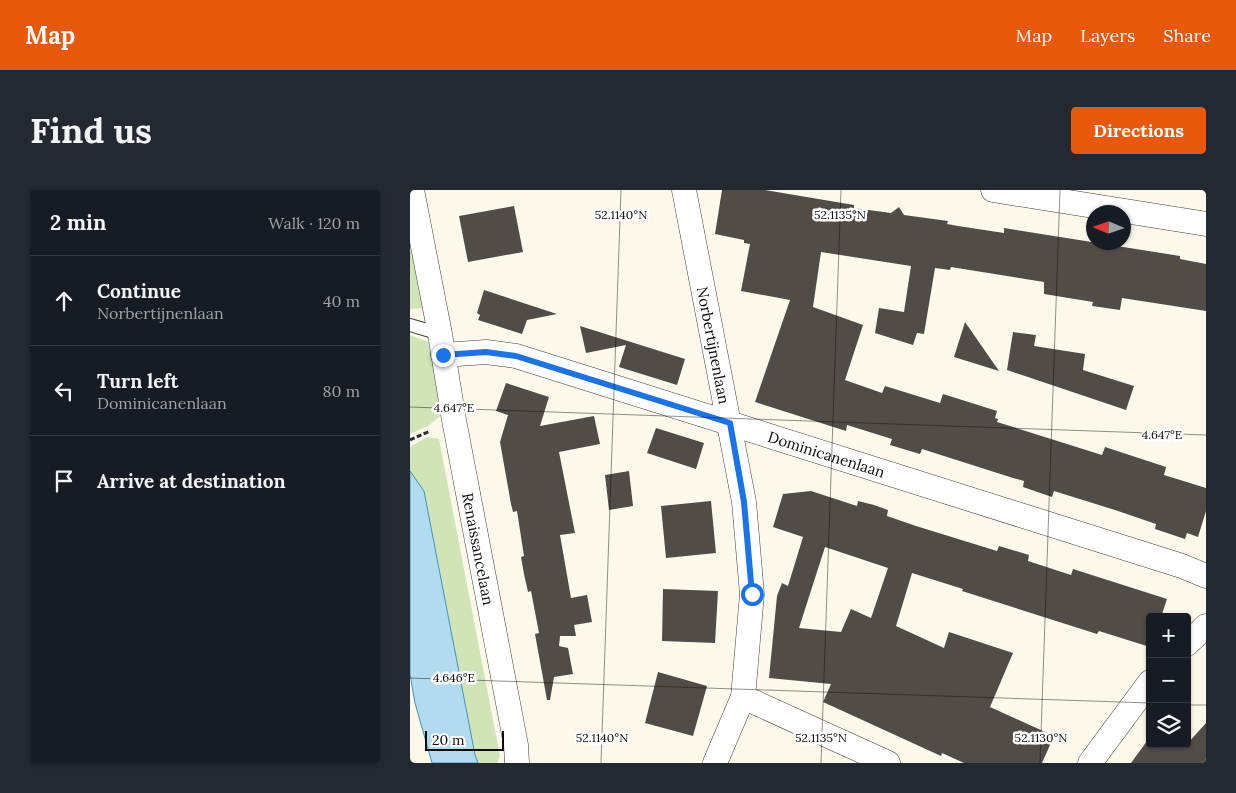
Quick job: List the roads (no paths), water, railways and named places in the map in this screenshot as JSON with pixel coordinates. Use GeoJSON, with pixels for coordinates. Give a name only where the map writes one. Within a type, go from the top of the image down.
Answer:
{"type":"FeatureCollection","features":[{"type":"Feature","properties":{"kind":"street","name":"Renaissancelaan"},"geometry":{"type":"LineString","coordinates":[[412,190],[516,744],[517,763]]}},
{"type":"Feature","properties":{"kind":"street","name":"Norbertijnenlaan"},"geometry":{"type":"LineString","coordinates":[[684,190],[744,502],[752,594],[743,697],[715,763]]}},
{"type":"Feature","properties":{"kind":"street"},"geometry":{"type":"LineString","coordinates":[[993,190],[1206,224]]}},
{"type":"Feature","properties":{"kind":"street","name":"Dominicanenlaan"},"geometry":{"type":"LineString","coordinates":[[441,345],[516,356],[1182,566],[1206,576]]}},
{"type":"Feature","properties":{"kind":"street"},"geometry":{"type":"LineString","coordinates":[[1191,640],[1206,626]]}},
{"type":"Feature","properties":{"kind":"street"},"geometry":{"type":"LineString","coordinates":[[1090,763],[1146,687]]}},
{"type":"Feature","properties":{"kind":"street"},"geometry":{"type":"LineString","coordinates":[[743,697],[888,763]]}},
{"type":"Feature","properties":{"kind":"lane"},"geometry":{"type":"LineString","coordinates":[[410,325],[441,345]]}},
{"type":"Feature","properties":{"kind":"water"},"geometry":{"type":"Polygon","coordinates":[[[410,471],[424,491],[478,763],[432,763],[415,703],[410,674],[410,471]]]}}]}
